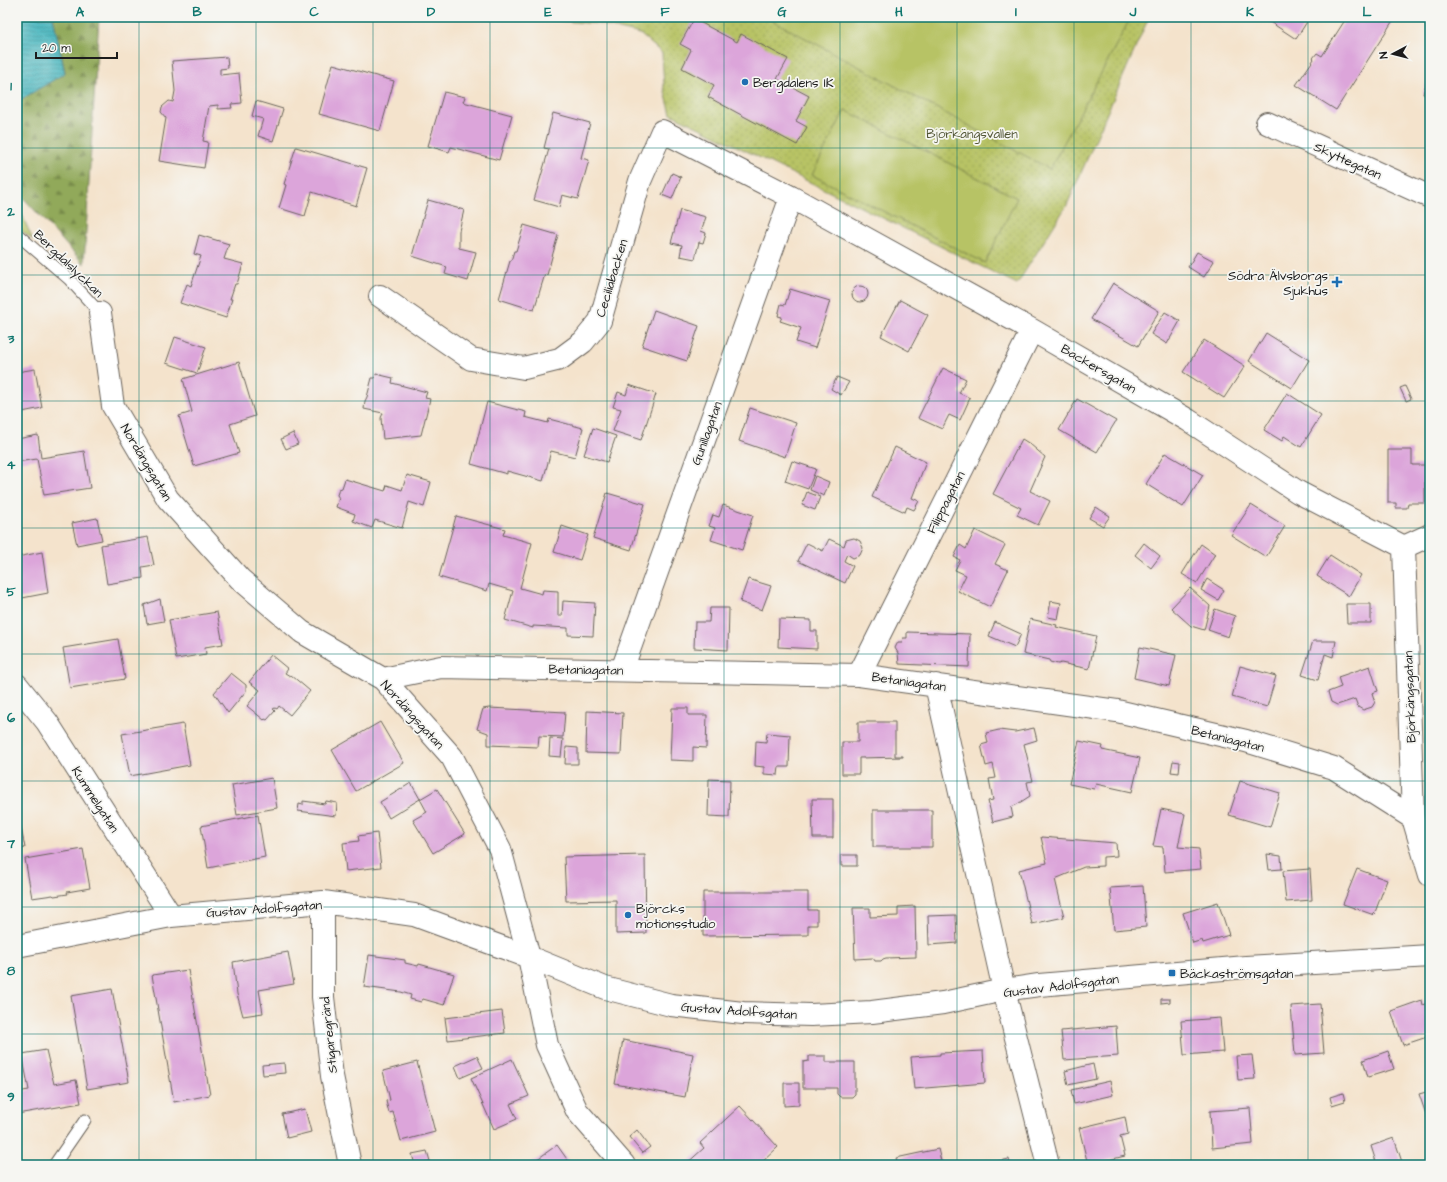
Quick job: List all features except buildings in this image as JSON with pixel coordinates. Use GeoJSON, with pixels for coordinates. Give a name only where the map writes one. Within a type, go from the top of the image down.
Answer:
{"type":"FeatureCollection","features":[{"type":"Feature","properties":{"kind":"street","name":"Skyttegatan"},"geometry":{"type":"LineString","coordinates":[[1267,123],[1430,197]]}},
{"type":"Feature","properties":{"kind":"street","name":"Ceciliabacken"},"geometry":{"type":"LineString","coordinates":[[380,296],[471,360],[524,368],[560,358],[583,342],[600,321],[640,181],[662,131],[791,197]]}},
{"type":"Feature","properties":{"kind":"street","name":"Backersgatan"},"geometry":{"type":"LineString","coordinates":[[791,197],[1032,330],[1188,420],[1298,492],[1404,547]]}},
{"type":"Feature","properties":{"kind":"street","name":"Gunillagatan"},"geometry":{"type":"LineString","coordinates":[[622,670],[791,197]]}},
{"type":"Feature","properties":{"kind":"street","name":"Nordängsgatan"},"geometry":{"type":"LineString","coordinates":[[100,313],[113,406],[168,499],[240,579],[302,632],[384,679],[452,757],[500,849],[528,957],[546,1045],[577,1111],[624,1165]]}},
{"type":"Feature","properties":{"kind":"street","name":"Filippagatan"},"geometry":{"type":"LineString","coordinates":[[859,675],[1032,330]]}},
{"type":"Feature","properties":{"kind":"street"},"geometry":{"type":"LineString","coordinates":[[1404,547],[1430,535]]}},
{"type":"Feature","properties":{"kind":"street","name":"Björkängsgatan"},"geometry":{"type":"LineString","coordinates":[[1404,547],[1412,818],[1430,875]]}},
{"type":"Feature","properties":{"kind":"street","name":"Betaniagatan"},"geometry":{"type":"LineString","coordinates":[[384,679],[441,667],[859,675],[936,685],[1117,711],[1246,741],[1334,768],[1412,818]]}},
{"type":"Feature","properties":{"kind":"street","name":"Kummelgatan"},"geometry":{"type":"LineString","coordinates":[[17,685],[48,722],[171,916]]}},
{"type":"Feature","properties":{"kind":"street"},"geometry":{"type":"LineString","coordinates":[[936,685],[1004,990],[1048,1165]]}},
{"type":"Feature","properties":{"kind":"street","name":"Gustav Adolfsgatan"},"geometry":{"type":"LineString","coordinates":[[17,946],[171,916],[323,902],[414,915],[528,957],[605,988],[671,1005],[743,1013],[811,1015],[872,1012],[943,1003],[1004,990],[1047,984],[1246,967],[1430,956]]}},
{"type":"Feature","properties":{"kind":"street","name":"Stigaregränd"},"geometry":{"type":"LineString","coordinates":[[323,902],[323,997],[332,1076],[350,1165]]}},
{"type":"Feature","properties":{"kind":"lane","name":"Bergdalslyckan"},"geometry":{"type":"LineString","coordinates":[[17,234],[69,279],[100,313]]}},
{"type":"Feature","properties":{"kind":"lane"},"geometry":{"type":"LineString","coordinates":[[54,1165],[86,1120]]}},
{"type":"Feature","properties":{"kind":"green space"},"geometry":{"type":"Polygon","coordinates":[[[53,17],[99,17],[84,264],[17,191],[17,102],[65,72],[53,17]]]}},
{"type":"Feature","properties":{"kind":"green space","name":"Björkängsvallen"},"geometry":{"type":"Polygon","coordinates":[[[515,17],[1149,17],[1067,205],[1017,284],[671,114],[664,88],[662,53],[640,34],[599,24],[515,17]]]}},
{"type":"Feature","properties":{"kind":"green space"},"geometry":{"type":"Polygon","coordinates":[[[766,17],[1131,17],[1050,169],[766,17]]]}},
{"type":"Feature","properties":{"kind":"green space"},"geometry":{"type":"Polygon","coordinates":[[[845,110],[1017,198],[985,263],[812,175],[845,110]]]}},
{"type":"Feature","properties":{"kind":"green space"},"geometry":{"type":"Polygon","coordinates":[[[17,203],[33,240],[17,227],[17,203]]]}},
{"type":"Feature","properties":{"kind":"water"},"geometry":{"type":"Polygon","coordinates":[[[17,17],[53,17],[65,73],[17,102],[17,17]]]}},
{"type":"Feature","properties":{"kind":"place","name":"Bergdalens IK"},"geometry":{"type":"Point","coordinates":[745,82]}},
{"type":"Feature","properties":{"kind":"place","name":"Södra Älvsborgs Sjukhus"},"geometry":{"type":"Point","coordinates":[1337,282]}},
{"type":"Feature","properties":{"kind":"place","name":"Björcks motionsstudio"},"geometry":{"type":"Point","coordinates":[628,915]}},
{"type":"Feature","properties":{"kind":"place","name":"Bäckaströmsgatan"},"geometry":{"type":"Point","coordinates":[1172,973]}}]}
